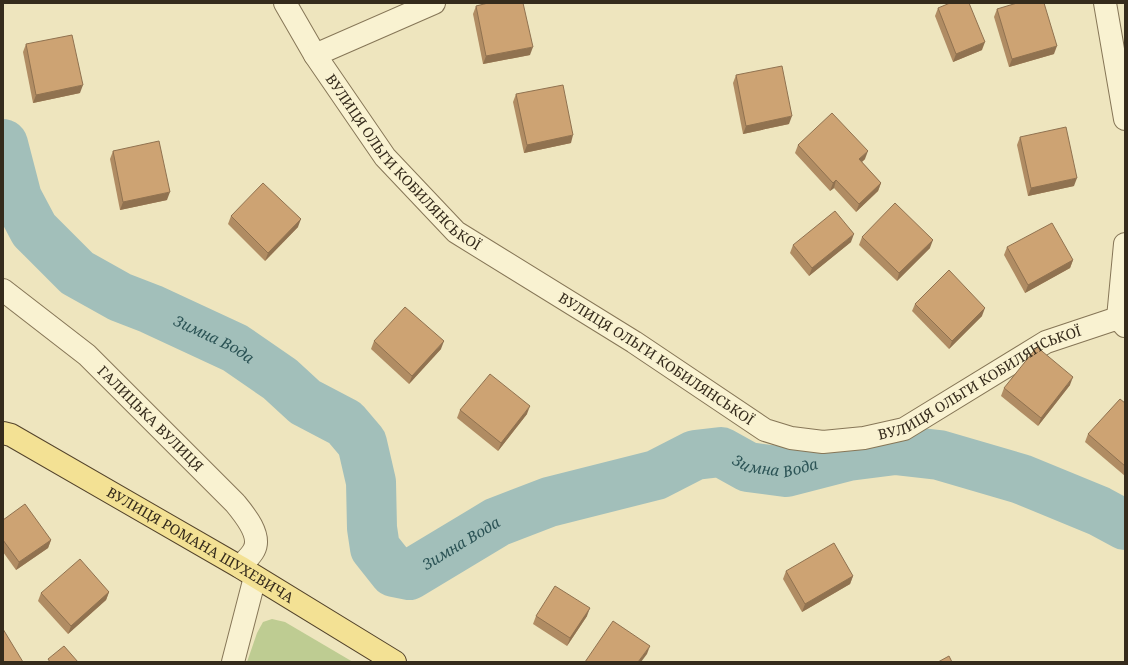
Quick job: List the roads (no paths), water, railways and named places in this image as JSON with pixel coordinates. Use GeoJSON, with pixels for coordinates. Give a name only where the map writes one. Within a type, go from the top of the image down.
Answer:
{"type":"FeatureCollection","features":[{"type":"Feature","properties":{"kind":"main road","name":"ВУЛИЦЯ РОМАНА ШУХЕВИЧА"},"geometry":{"type":"LineString","coordinates":[[3,433],[11,435],[248,572],[396,662]]}},
{"type":"Feature","properties":{"kind":"street","name":"ВУЛИЦЯ ОЛЬГИ КОБИЛЯНСЬКОЇ"},"geometry":{"type":"LineString","coordinates":[[285,3],[315,55],[385,156],[456,232],[634,342],[765,430],[791,438],[823,442],[864,438],[904,429],[1046,342],[1121,322]]}},
{"type":"Feature","properties":{"kind":"street"},"geometry":{"type":"LineString","coordinates":[[315,55],[434,3]]}},
{"type":"Feature","properties":{"kind":"street"},"geometry":{"type":"LineString","coordinates":[[1105,3],[1125,119]]}},
{"type":"Feature","properties":{"kind":"street"},"geometry":{"type":"LineString","coordinates":[[1121,322],[1125,244]]}},
{"type":"Feature","properties":{"kind":"street","name":"ГАЛИЦЬКА ВУЛИЦЯ"},"geometry":{"type":"LineString","coordinates":[[3,290],[87,355],[235,503],[252,527],[256,539],[255,550],[248,572]]}},
{"type":"Feature","properties":{"kind":"street"},"geometry":{"type":"LineString","coordinates":[[233,662],[248,572]]}},
{"type":"Feature","properties":{"kind":"waterway","name":"Зимна Вода"},"geometry":{"type":"LineString","coordinates":[[3,144],[17,198],[34,230],[77,273],[120,297],[151,309],[235,348],[280,379],[305,402],[345,423],[362,443],[371,482],[372,528],[375,548],[394,572],[409,575],[497,522],[549,502],[656,475],[695,455],[721,452],[748,467],[786,472],[848,456],[895,450],[939,455],[1021,479],[1099,511],[1125,525]]}}]}
